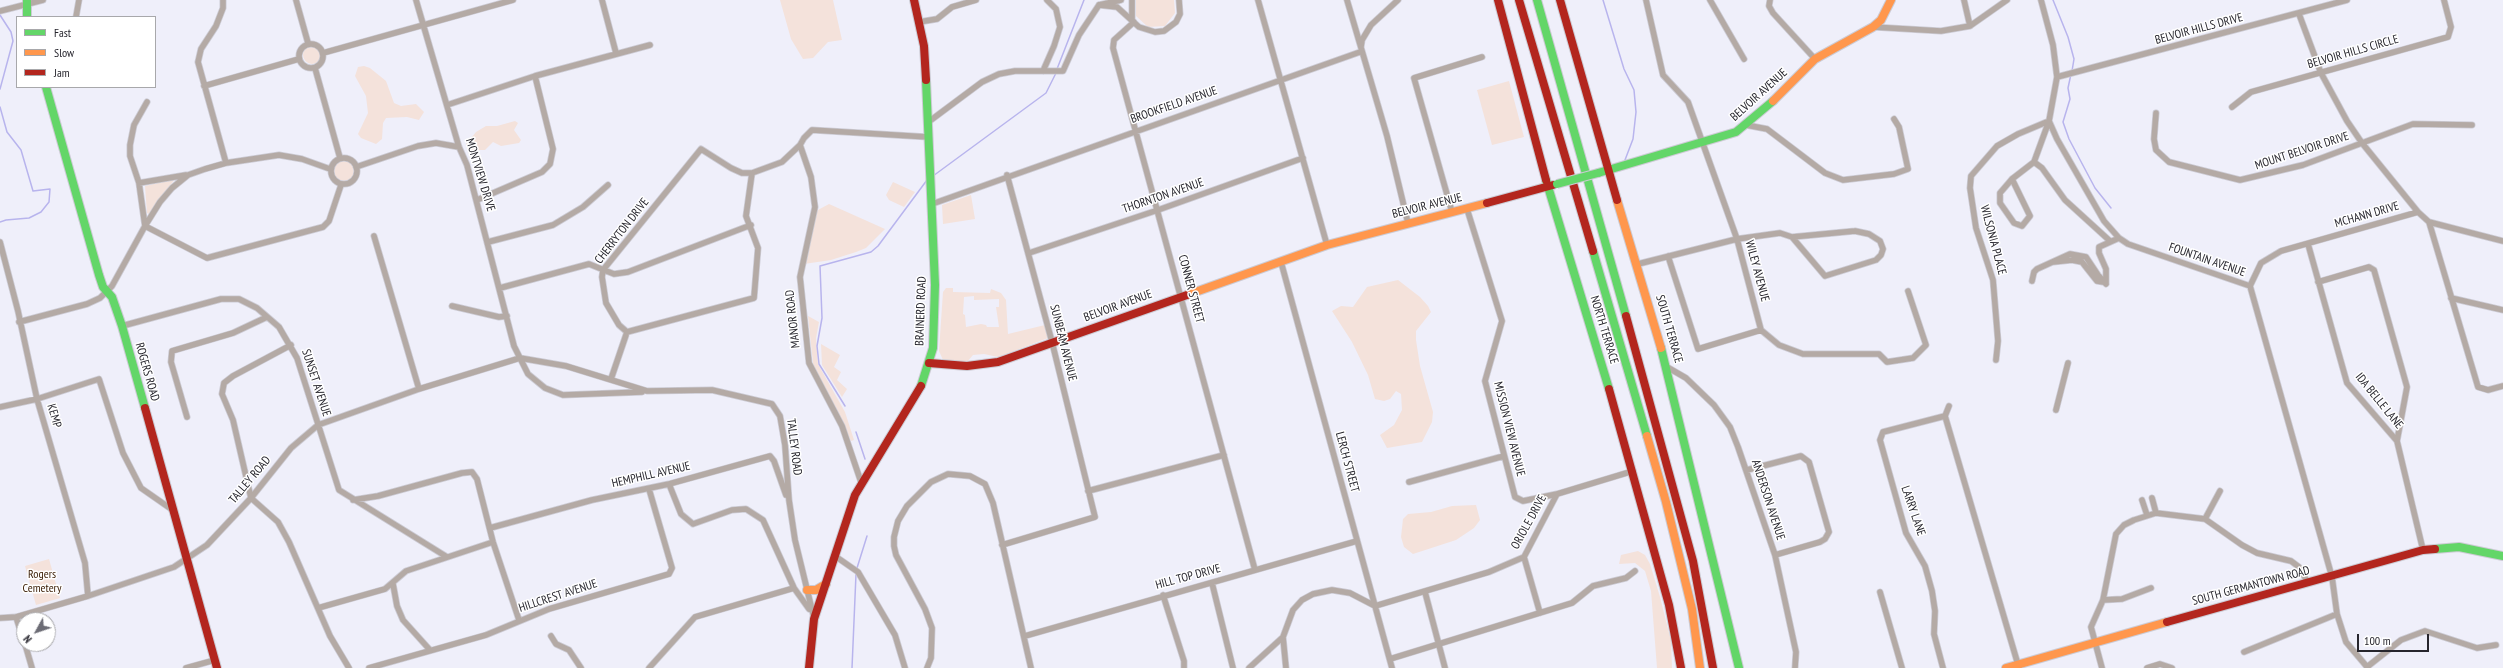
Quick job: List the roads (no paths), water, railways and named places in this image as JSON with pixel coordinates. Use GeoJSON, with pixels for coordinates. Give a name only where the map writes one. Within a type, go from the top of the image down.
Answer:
{"type":"FeatureCollection","features":[{"type":"Feature","properties":{"kind":"main road","name":"BRAINERD ROAD"},"geometry":{"type":"LineString","coordinates":[[809,668],[812,614],[826,584],[852,502],[861,482],[918,391],[929,363],[934,341],[935,304],[932,204],[924,46],[914,0]]}},
{"type":"Feature","properties":{"kind":"main road","name":"NORTH TERRACE"},"geometry":{"type":"LineString","coordinates":[[1498,0],[1548,186],[1633,471],[1669,605],[1681,668]]}},
{"type":"Feature","properties":{"kind":"main road"},"geometry":{"type":"LineString","coordinates":[[1519,0],[1666,502],[1692,609],[1700,668]]}},
{"type":"Feature","properties":{"kind":"main road"},"geometry":{"type":"LineString","coordinates":[[1537,0],[1561,82],[1589,191],[1684,526],[1695,568],[1713,668]]}},
{"type":"Feature","properties":{"kind":"main road"},"geometry":{"type":"LineString","coordinates":[[1543,0],[1561,82]]}},
{"type":"Feature","properties":{"kind":"main road","name":"SOUTH TERRACE"},"geometry":{"type":"LineString","coordinates":[[1560,0],[1608,170],[1638,264],[1667,367],[1739,668]]}},
{"type":"Feature","properties":{"kind":"main road","name":"BELVOIR AVENUE"},"geometry":{"type":"LineString","coordinates":[[929,363],[967,366],[988,364],[1327,245],[1408,223],[1468,209],[1598,173],[1736,132],[1777,98],[1814,59],[1873,27],[1886,13],[1891,0]]}},
{"type":"Feature","properties":{"kind":"main road"},"geometry":{"type":"LineString","coordinates":[[27,2],[27,16]]}},
{"type":"Feature","properties":{"kind":"main road","name":"ROGERS ROAD"},"geometry":{"type":"LineString","coordinates":[[46,88],[99,276],[112,296],[122,326],[216,664]]}},
{"type":"Feature","properties":{"kind":"main road","name":"SOUTH GERMANTOWN ROAD"},"geometry":{"type":"LineString","coordinates":[[2006,668],[2019,666],[2423,550],[2460,548],[2503,556]]}},
{"type":"Feature","properties":{"kind":"main road"},"geometry":{"type":"LineString","coordinates":[[807,590],[816,590],[826,584]]}},
{"type":"Feature","properties":{"kind":"street"},"geometry":{"type":"LineString","coordinates":[[0,11],[27,2],[42,0]]}},
{"type":"Feature","properties":{"kind":"street"},"geometry":{"type":"LineString","coordinates":[[76,16],[79,0]]}},
{"type":"Feature","properties":{"kind":"street"},"geometry":{"type":"LineString","coordinates":[[223,0],[223,8],[216,26],[201,49],[198,62],[226,163]]}},
{"type":"Feature","properties":{"kind":"street"},"geometry":{"type":"LineString","coordinates":[[296,0],[308,43]]}},
{"type":"Feature","properties":{"kind":"street","name":"MONTVIEW DRIVE"},"geometry":{"type":"LineString","coordinates":[[416,0],[422,25],[459,147],[467,165],[507,316],[520,358]]}},
{"type":"Feature","properties":{"kind":"street"},"geometry":{"type":"LineString","coordinates":[[323,52],[513,0]]}},
{"type":"Feature","properties":{"kind":"street"},"geometry":{"type":"LineString","coordinates":[[602,0],[616,53]]}},
{"type":"Feature","properties":{"kind":"street"},"geometry":{"type":"LineString","coordinates":[[919,22],[937,19],[952,7],[976,0]]}},
{"type":"Feature","properties":{"kind":"street"},"geometry":{"type":"LineString","coordinates":[[1043,72],[1060,27],[1056,9],[1047,0]]}},
{"type":"Feature","properties":{"kind":"street"},"geometry":{"type":"LineString","coordinates":[[928,123],[982,82],[999,74],[1015,71],[1055,73],[1063,71],[1079,35],[1099,5],[1121,0]]}},
{"type":"Feature","properties":{"kind":"street"},"geometry":{"type":"LineString","coordinates":[[1132,0],[1133,21]]}},
{"type":"Feature","properties":{"kind":"street"},"geometry":{"type":"LineString","coordinates":[[1099,5],[1117,7],[1147,31],[1164,31],[1172,26],[1180,14],[1179,0]]}},
{"type":"Feature","properties":{"kind":"street"},"geometry":{"type":"LineString","coordinates":[[1258,0],[1327,245]]}},
{"type":"Feature","properties":{"kind":"street"},"geometry":{"type":"LineString","coordinates":[[1347,0],[1360,52],[1386,136],[1408,223]]}},
{"type":"Feature","properties":{"kind":"street"},"geometry":{"type":"LineString","coordinates":[[1360,52],[1362,40],[1371,25],[1398,0]]}},
{"type":"Feature","properties":{"kind":"street","name":"WILEY AVENUE"},"geometry":{"type":"LineString","coordinates":[[1646,0],[1663,75],[1688,102],[1737,239],[1762,330]]}},
{"type":"Feature","properties":{"kind":"street"},"geometry":{"type":"LineString","coordinates":[[1710,0],[1744,59]]}},
{"type":"Feature","properties":{"kind":"street"},"geometry":{"type":"LineString","coordinates":[[1770,0],[1769,6],[1773,13],[1814,59]]}},
{"type":"Feature","properties":{"kind":"street"},"geometry":{"type":"LineString","coordinates":[[1964,0],[1970,26]]}},
{"type":"Feature","properties":{"kind":"street"},"geometry":{"type":"LineString","coordinates":[[1873,27],[1941,31],[1970,26],[2007,0]]}},
{"type":"Feature","properties":{"kind":"street"},"geometry":{"type":"LineString","coordinates":[[2012,179],[2030,216],[2022,226],[2014,223],[2000,203],[2000,193],[2012,179],[2034,162],[2049,121],[2057,77],[2053,45],[2041,0]]}},
{"type":"Feature","properties":{"kind":"street","name":"BELVOIR HILLS DRIVE"},"geometry":{"type":"LineString","coordinates":[[2057,77],[2299,14],[2346,0]]}},
{"type":"Feature","properties":{"kind":"street","name":"BELVOIR HILLS CIRCLE"},"geometry":{"type":"LineString","coordinates":[[2232,107],[2251,92],[2448,37],[2451,27],[2444,0]]}},
{"type":"Feature","properties":{"kind":"street"},"geometry":{"type":"LineString","coordinates":[[2299,14],[2321,73],[2362,143],[2418,212]]}},
{"type":"Feature","properties":{"kind":"street","name":"CONNER STREET"},"geometry":{"type":"LineString","coordinates":[[1133,21],[1114,40],[1113,44],[1255,570]]}},
{"type":"Feature","properties":{"kind":"street"},"geometry":{"type":"LineString","coordinates":[[308,43],[320,47],[323,52],[321,63],[314,68],[308,68],[299,59],[299,52],[308,43]]}},
{"type":"Feature","properties":{"kind":"street"},"geometry":{"type":"LineString","coordinates":[[447,105],[535,76],[650,45]]}},
{"type":"Feature","properties":{"kind":"street","name":"BROOKFIELD AVENUE"},"geometry":{"type":"LineString","coordinates":[[932,204],[1136,130],[1360,52]]}},
{"type":"Feature","properties":{"kind":"street"},"geometry":{"type":"LineString","coordinates":[[1452,212],[1414,78],[1482,57]]}},
{"type":"Feature","properties":{"kind":"street"},"geometry":{"type":"LineString","coordinates":[[204,86],[299,59]]}},
{"type":"Feature","properties":{"kind":"street"},"geometry":{"type":"LineString","coordinates":[[314,68],[340,158]]}},
{"type":"Feature","properties":{"kind":"street"},"geometry":{"type":"LineString","coordinates":[[477,200],[542,172],[550,164],[553,149],[551,135],[535,76]]}},
{"type":"Feature","properties":{"kind":"street"},"geometry":{"type":"LineString","coordinates":[[145,226],[139,183],[130,156],[130,145],[134,125],[147,102]]}},
{"type":"Feature","properties":{"kind":"street","name":"MOUNT BELVOIR DRIVE"},"geometry":{"type":"LineString","coordinates":[[2156,113],[2154,139],[2156,150],[2169,162],[2240,180],[2303,165],[2413,124],[2472,125]]}},
{"type":"Feature","properties":{"kind":"street"},"geometry":{"type":"LineString","coordinates":[[1746,125],[1767,129],[1825,173],[1844,180],[1894,174],[1908,169],[1899,127],[1894,119]]}},
{"type":"Feature","properties":{"kind":"street","name":"FOUNTAIN AVENUE"},"geometry":{"type":"LineString","coordinates":[[2049,121],[2057,139],[2104,221],[2119,238],[2145,250],[2250,286],[2332,577],[2337,614],[2346,642],[2368,668]]}},
{"type":"Feature","properties":{"kind":"street","name":"WILSONIA PLACE"},"geometry":{"type":"LineString","coordinates":[[1996,360],[1998,341],[1993,280],[1976,228],[1970,188],[1971,176],[1997,146],[2018,134],[2049,121]]}},
{"type":"Feature","properties":{"kind":"street"},"geometry":{"type":"LineString","coordinates":[[611,379],[627,332],[754,298],[758,248],[751,225],[746,216],[752,172],[782,162],[800,145],[804,138],[812,130],[928,137]]}},
{"type":"Feature","properties":{"kind":"street"},"geometry":{"type":"LineString","coordinates":[[356,167],[418,146],[436,143],[459,147]]}},
{"type":"Feature","properties":{"kind":"street","name":"MANOR ROAD"},"geometry":{"type":"LineString","coordinates":[[800,145],[811,177],[815,207],[800,277],[808,363],[842,426],[861,482]]}},
{"type":"Feature","properties":{"kind":"street","name":"CHERRYTON DRIVE"},"geometry":{"type":"LineString","coordinates":[[627,332],[619,325],[606,303],[602,277],[604,270],[700,149],[742,173],[752,172]]}},
{"type":"Feature","properties":{"kind":"street"},"geometry":{"type":"LineString","coordinates":[[139,183],[188,175],[226,163],[279,155],[302,159],[330,169]]}},
{"type":"Feature","properties":{"kind":"street"},"geometry":{"type":"LineString","coordinates":[[340,158],[350,160],[356,167],[356,178],[352,182],[341,185],[332,178],[330,169],[332,164],[340,158]]}},
{"type":"Feature","properties":{"kind":"street","name":"THORNTON AVENUE"},"geometry":{"type":"LineString","coordinates":[[1028,253],[1158,210],[1303,158]]}},
{"type":"Feature","properties":{"kind":"street"},"geometry":{"type":"LineString","coordinates":[[2034,162],[2042,168],[2065,200],[2110,241]]}},
{"type":"Feature","properties":{"kind":"street"},"geometry":{"type":"LineString","coordinates":[[19,322],[86,304],[108,292],[160,202],[172,188],[188,175]]}},
{"type":"Feature","properties":{"kind":"street","name":"SUNBEAM AVENUE"},"geometry":{"type":"LineString","coordinates":[[1002,545],[1095,517],[1052,342],[1007,176]]}},
{"type":"Feature","properties":{"kind":"street"},"geometry":{"type":"LineString","coordinates":[[145,226],[207,258],[323,227],[329,221],[341,185]]}},
{"type":"Feature","properties":{"kind":"street"},"geometry":{"type":"LineString","coordinates":[[488,242],[553,225],[583,207],[608,185]]}},
{"type":"Feature","properties":{"kind":"street","name":"MISSION VIEW AVENUE"},"geometry":{"type":"LineString","coordinates":[[1468,209],[1502,321],[1485,381],[1515,497],[1518,500],[1557,494]]}},
{"type":"Feature","properties":{"kind":"street","name":"MCHANN DRIVE"},"geometry":{"type":"LineString","coordinates":[[2250,286],[2261,263],[2281,251],[2418,212],[2429,222],[2503,241]]}},
{"type":"Feature","properties":{"kind":"street"},"geometry":{"type":"LineString","coordinates":[[2429,222],[2478,387],[2488,390],[2503,386]]}},
{"type":"Feature","properties":{"kind":"street"},"geometry":{"type":"LineString","coordinates":[[500,288],[589,264],[614,274],[628,272],[751,225]]}},
{"type":"Feature","properties":{"kind":"street"},"geometry":{"type":"LineString","coordinates":[[1638,264],[1737,239],[1780,233],[1792,238],[1826,276],[1876,260],[1884,249],[1880,241],[1869,234],[1855,231],[1792,238]]}},
{"type":"Feature","properties":{"kind":"street"},"geometry":{"type":"LineString","coordinates":[[374,236],[419,389]]}},
{"type":"Feature","properties":{"kind":"street"},"geometry":{"type":"LineString","coordinates":[[2032,281],[2034,272],[2037,269],[2070,254],[2082,255],[2090,261],[2103,282],[2106,284],[2106,269],[2098,250],[2100,245],[2119,238]]}},
{"type":"Feature","properties":{"kind":"street","name":"KEMP"},"geometry":{"type":"LineString","coordinates":[[0,242],[18,311],[19,322],[37,399],[85,563],[88,596]]}},
{"type":"Feature","properties":{"kind":"street","name":"IDA BELLE LANE"},"geometry":{"type":"LineString","coordinates":[[2308,244],[2348,383],[2398,441],[2423,550]]}},
{"type":"Feature","properties":{"kind":"street"},"geometry":{"type":"LineString","coordinates":[[1668,256],[1698,349],[1762,330],[1779,346],[1803,354],[1879,354],[1887,362],[1913,358],[1926,345],[1908,291]]}},
{"type":"Feature","properties":{"kind":"street","name":"LERCH STREET"},"geometry":{"type":"LineString","coordinates":[[1281,262],[1392,668]]}},
{"type":"Feature","properties":{"kind":"street"},"geometry":{"type":"LineString","coordinates":[[2318,282],[2369,267],[2374,270],[2407,387],[2398,441]]}},
{"type":"Feature","properties":{"kind":"street"},"geometry":{"type":"LineString","coordinates":[[2451,298],[2503,310]]}},
{"type":"Feature","properties":{"kind":"street","name":"SUNSET AVENUE"},"geometry":{"type":"LineString","coordinates":[[122,326],[221,299],[239,299],[267,317],[279,327],[291,345],[305,380],[339,490],[353,500],[405,529],[447,557]]}},
{"type":"Feature","properties":{"kind":"street"},"geometry":{"type":"LineString","coordinates":[[452,306],[499,317],[507,316]]}},
{"type":"Feature","properties":{"kind":"street"},"geometry":{"type":"LineString","coordinates":[[187,417],[171,362],[172,352],[233,333],[267,317]]}},
{"type":"Feature","properties":{"kind":"street"},"geometry":{"type":"LineString","coordinates":[[291,345],[233,376],[224,383],[222,394],[232,420],[251,498],[278,522],[289,542],[336,648],[349,668]]}},
{"type":"Feature","properties":{"kind":"street","name":"TALLEY ROAD"},"geometry":{"type":"LineString","coordinates":[[520,358],[532,379],[545,388],[563,395],[712,390],[772,404],[780,416],[785,445],[789,500],[795,540],[812,614]]}},
{"type":"Feature","properties":{"kind":"street","name":"TALLEY ROAD"},"geometry":{"type":"LineString","coordinates":[[30,612],[88,596],[153,575],[188,560],[207,545],[251,498],[296,443],[318,425],[419,389],[520,358],[566,366],[647,391]]}},
{"type":"Feature","properties":{"kind":"street"},"geometry":{"type":"LineString","coordinates":[[2056,410],[2068,363]]}},
{"type":"Feature","properties":{"kind":"street","name":"ANDERSON AVENUE"},"geometry":{"type":"LineString","coordinates":[[1667,367],[1686,378],[1714,405],[1730,427],[1747,470],[1775,555],[1796,652],[1795,668]]}},
{"type":"Feature","properties":{"kind":"street"},"geometry":{"type":"LineString","coordinates":[[0,407],[37,399],[99,379],[123,453],[141,488],[174,511]]}},
{"type":"Feature","properties":{"kind":"street"},"geometry":{"type":"LineString","coordinates":[[1949,406],[1945,416],[2019,666]]}},
{"type":"Feature","properties":{"kind":"street","name":"LARRY LANE"},"geometry":{"type":"LineString","coordinates":[[1943,668],[1934,634],[1935,611],[1932,591],[1925,566],[1906,533],[1880,440],[1883,432],[1945,416]]}},
{"type":"Feature","properties":{"kind":"street"},"geometry":{"type":"LineString","coordinates":[[1088,491],[1224,454]]}},
{"type":"Feature","properties":{"kind":"street","name":"HEMPHILL AVENUE"},"geometry":{"type":"LineString","coordinates":[[490,528],[592,500],[669,484],[770,456],[774,460],[789,500]]}},
{"type":"Feature","properties":{"kind":"street"},"geometry":{"type":"LineString","coordinates":[[1409,482],[1504,456]]}},
{"type":"Feature","properties":{"kind":"street"},"geometry":{"type":"LineString","coordinates":[[1747,470],[1801,456],[1808,462],[1828,532],[1826,539],[1775,555]]}},
{"type":"Feature","properties":{"kind":"street","name":"ORIOLE DRIVE"},"geometry":{"type":"LineString","coordinates":[[1375,606],[1489,572],[1524,557],[1557,494],[1633,471]]}},
{"type":"Feature","properties":{"kind":"street"},"geometry":{"type":"LineString","coordinates":[[353,500],[378,496],[462,473],[472,472],[476,479],[493,542],[519,620]]}},
{"type":"Feature","properties":{"kind":"street"},"geometry":{"type":"LineString","coordinates":[[927,668],[931,658],[932,628],[925,609],[896,555],[894,546],[896,527],[907,506],[931,482],[940,476],[954,474],[970,476],[985,484],[993,503],[1025,636],[1031,668]]}},
{"type":"Feature","properties":{"kind":"street"},"geometry":{"type":"LineString","coordinates":[[669,484],[681,514],[693,524],[732,510],[746,509],[763,520],[794,588],[812,614]]}},
{"type":"Feature","properties":{"kind":"street","name":"HILLCREST AVENUE"},"geometry":{"type":"LineString","coordinates":[[369,668],[486,635],[519,620],[549,609],[669,574],[672,568],[649,489]]}},
{"type":"Feature","properties":{"kind":"street"},"geometry":{"type":"LineString","coordinates":[[2205,519],[2220,491]]}},
{"type":"Feature","properties":{"kind":"street"},"geometry":{"type":"LineString","coordinates":[[2152,498],[2156,513]]}},
{"type":"Feature","properties":{"kind":"street"},"geometry":{"type":"LineString","coordinates":[[2142,500],[2147,516]]}},
{"type":"Feature","properties":{"kind":"street"},"geometry":{"type":"LineString","coordinates":[[2102,668],[2091,626],[2104,600],[2116,534],[2124,525],[2156,513],[2205,519],[2242,545],[2257,553],[2291,560],[2299,567],[2308,583]]}},
{"type":"Feature","properties":{"kind":"street","name":"HILL TOP DRIVE"},"geometry":{"type":"LineString","coordinates":[[1025,636],[1163,595],[1212,583],[1357,541]]}},
{"type":"Feature","properties":{"kind":"street"},"geometry":{"type":"LineString","coordinates":[[318,608],[386,589],[406,571],[493,542]]}},
{"type":"Feature","properties":{"kind":"street"},"geometry":{"type":"LineString","coordinates":[[835,556],[857,570],[895,635],[905,668]]}},
{"type":"Feature","properties":{"kind":"street"},"geometry":{"type":"LineString","coordinates":[[1524,557],[1540,613]]}},
{"type":"Feature","properties":{"kind":"street"},"geometry":{"type":"LineString","coordinates":[[1390,659],[1572,603],[1593,586],[1626,578],[1635,571]]}},
{"type":"Feature","properties":{"kind":"street"},"geometry":{"type":"LineString","coordinates":[[1212,583],[1233,668]]}},
{"type":"Feature","properties":{"kind":"street"},"geometry":{"type":"LineString","coordinates":[[393,584],[397,606],[403,620],[430,650]]}},
{"type":"Feature","properties":{"kind":"street"},"geometry":{"type":"LineString","coordinates":[[649,668],[695,617],[794,588]]}},
{"type":"Feature","properties":{"kind":"street"},"geometry":{"type":"LineString","coordinates":[[2104,600],[2122,598],[2151,588]]}},
{"type":"Feature","properties":{"kind":"street"},"geometry":{"type":"LineString","coordinates":[[1286,668],[1283,637],[1293,610],[1302,600],[1313,594],[1332,590],[1350,593],[1375,606]]}},
{"type":"Feature","properties":{"kind":"street"},"geometry":{"type":"LineString","coordinates":[[1425,592],[1445,668]]}},
{"type":"Feature","properties":{"kind":"street"},"geometry":{"type":"LineString","coordinates":[[1880,592],[1902,668]]}},
{"type":"Feature","properties":{"kind":"street"},"geometry":{"type":"LineString","coordinates":[[1163,595],[1184,661],[1184,668]]}},
{"type":"Feature","properties":{"kind":"street"},"geometry":{"type":"LineString","coordinates":[[2244,652],[2337,614]]}},
{"type":"Feature","properties":{"kind":"street","name":"TALLEY ROAD"},"geometry":{"type":"LineString","coordinates":[[1,616],[16,616]]}},
{"type":"Feature","properties":{"kind":"street"},"geometry":{"type":"LineString","coordinates":[[2368,668],[2401,640],[2425,631],[2477,648],[2496,645]]}},
{"type":"Feature","properties":{"kind":"street"},"geometry":{"type":"LineString","coordinates":[[551,636],[556,644],[569,650],[581,668]]}},
{"type":"Feature","properties":{"kind":"street"},"geometry":{"type":"LineString","coordinates":[[1249,668],[1283,637]]}},
{"type":"Feature","properties":{"kind":"street"},"geometry":{"type":"LineString","coordinates":[[27,652],[32,668]]}},
{"type":"Feature","properties":{"kind":"street"},"geometry":{"type":"LineString","coordinates":[[186,668],[216,664]]}},
{"type":"Feature","properties":{"kind":"street"},"geometry":{"type":"LineString","coordinates":[[2147,668],[2160,664],[2172,668]]}},
{"type":"Feature","properties":{"kind":"waterway"},"geometry":{"type":"LineString","coordinates":[[1057,69],[1084,0]]}},
{"type":"Feature","properties":{"kind":"waterway"},"geometry":{"type":"LineString","coordinates":[[1603,0],[1624,69],[1634,90],[1636,112],[1633,139],[1625,160]]}},
{"type":"Feature","properties":{"kind":"waterway"},"geometry":{"type":"LineString","coordinates":[[2053,0],[2068,37],[2074,59],[2072,71]]}},
{"type":"Feature","properties":{"kind":"waterway"},"geometry":{"type":"LineString","coordinates":[[0,15],[11,32],[13,41],[0,89]]}},
{"type":"Feature","properties":{"kind":"waterway"},"geometry":{"type":"LineString","coordinates":[[933,176],[1046,93],[1056,73]]}},
{"type":"Feature","properties":{"kind":"waterway"},"geometry":{"type":"LineString","coordinates":[[2071,74],[2068,88],[2070,99],[2063,122],[2069,139],[2095,188],[2111,208]]}},
{"type":"Feature","properties":{"kind":"waterway"},"geometry":{"type":"LineString","coordinates":[[0,107],[7,132],[21,150],[33,191],[50,189],[49,202],[41,212],[29,218],[0,222]]}},
{"type":"Feature","properties":{"kind":"waterway"},"geometry":{"type":"LineString","coordinates":[[845,406],[819,364],[817,346],[822,318],[820,266],[871,252],[878,246],[927,180]]}},
{"type":"Feature","properties":{"kind":"waterway"},"geometry":{"type":"LineString","coordinates":[[856,432],[865,459]]}},
{"type":"Feature","properties":{"kind":"waterway"},"geometry":{"type":"LineString","coordinates":[[857,568],[867,536]]}},
{"type":"Feature","properties":{"kind":"waterway"},"geometry":{"type":"LineString","coordinates":[[852,668],[856,574]]}},
{"type":"Feature","properties":{"kind":"park label","name":"Rogers Cemetery"},"geometry":{"type":"Point","coordinates":[42,582]}}]}
